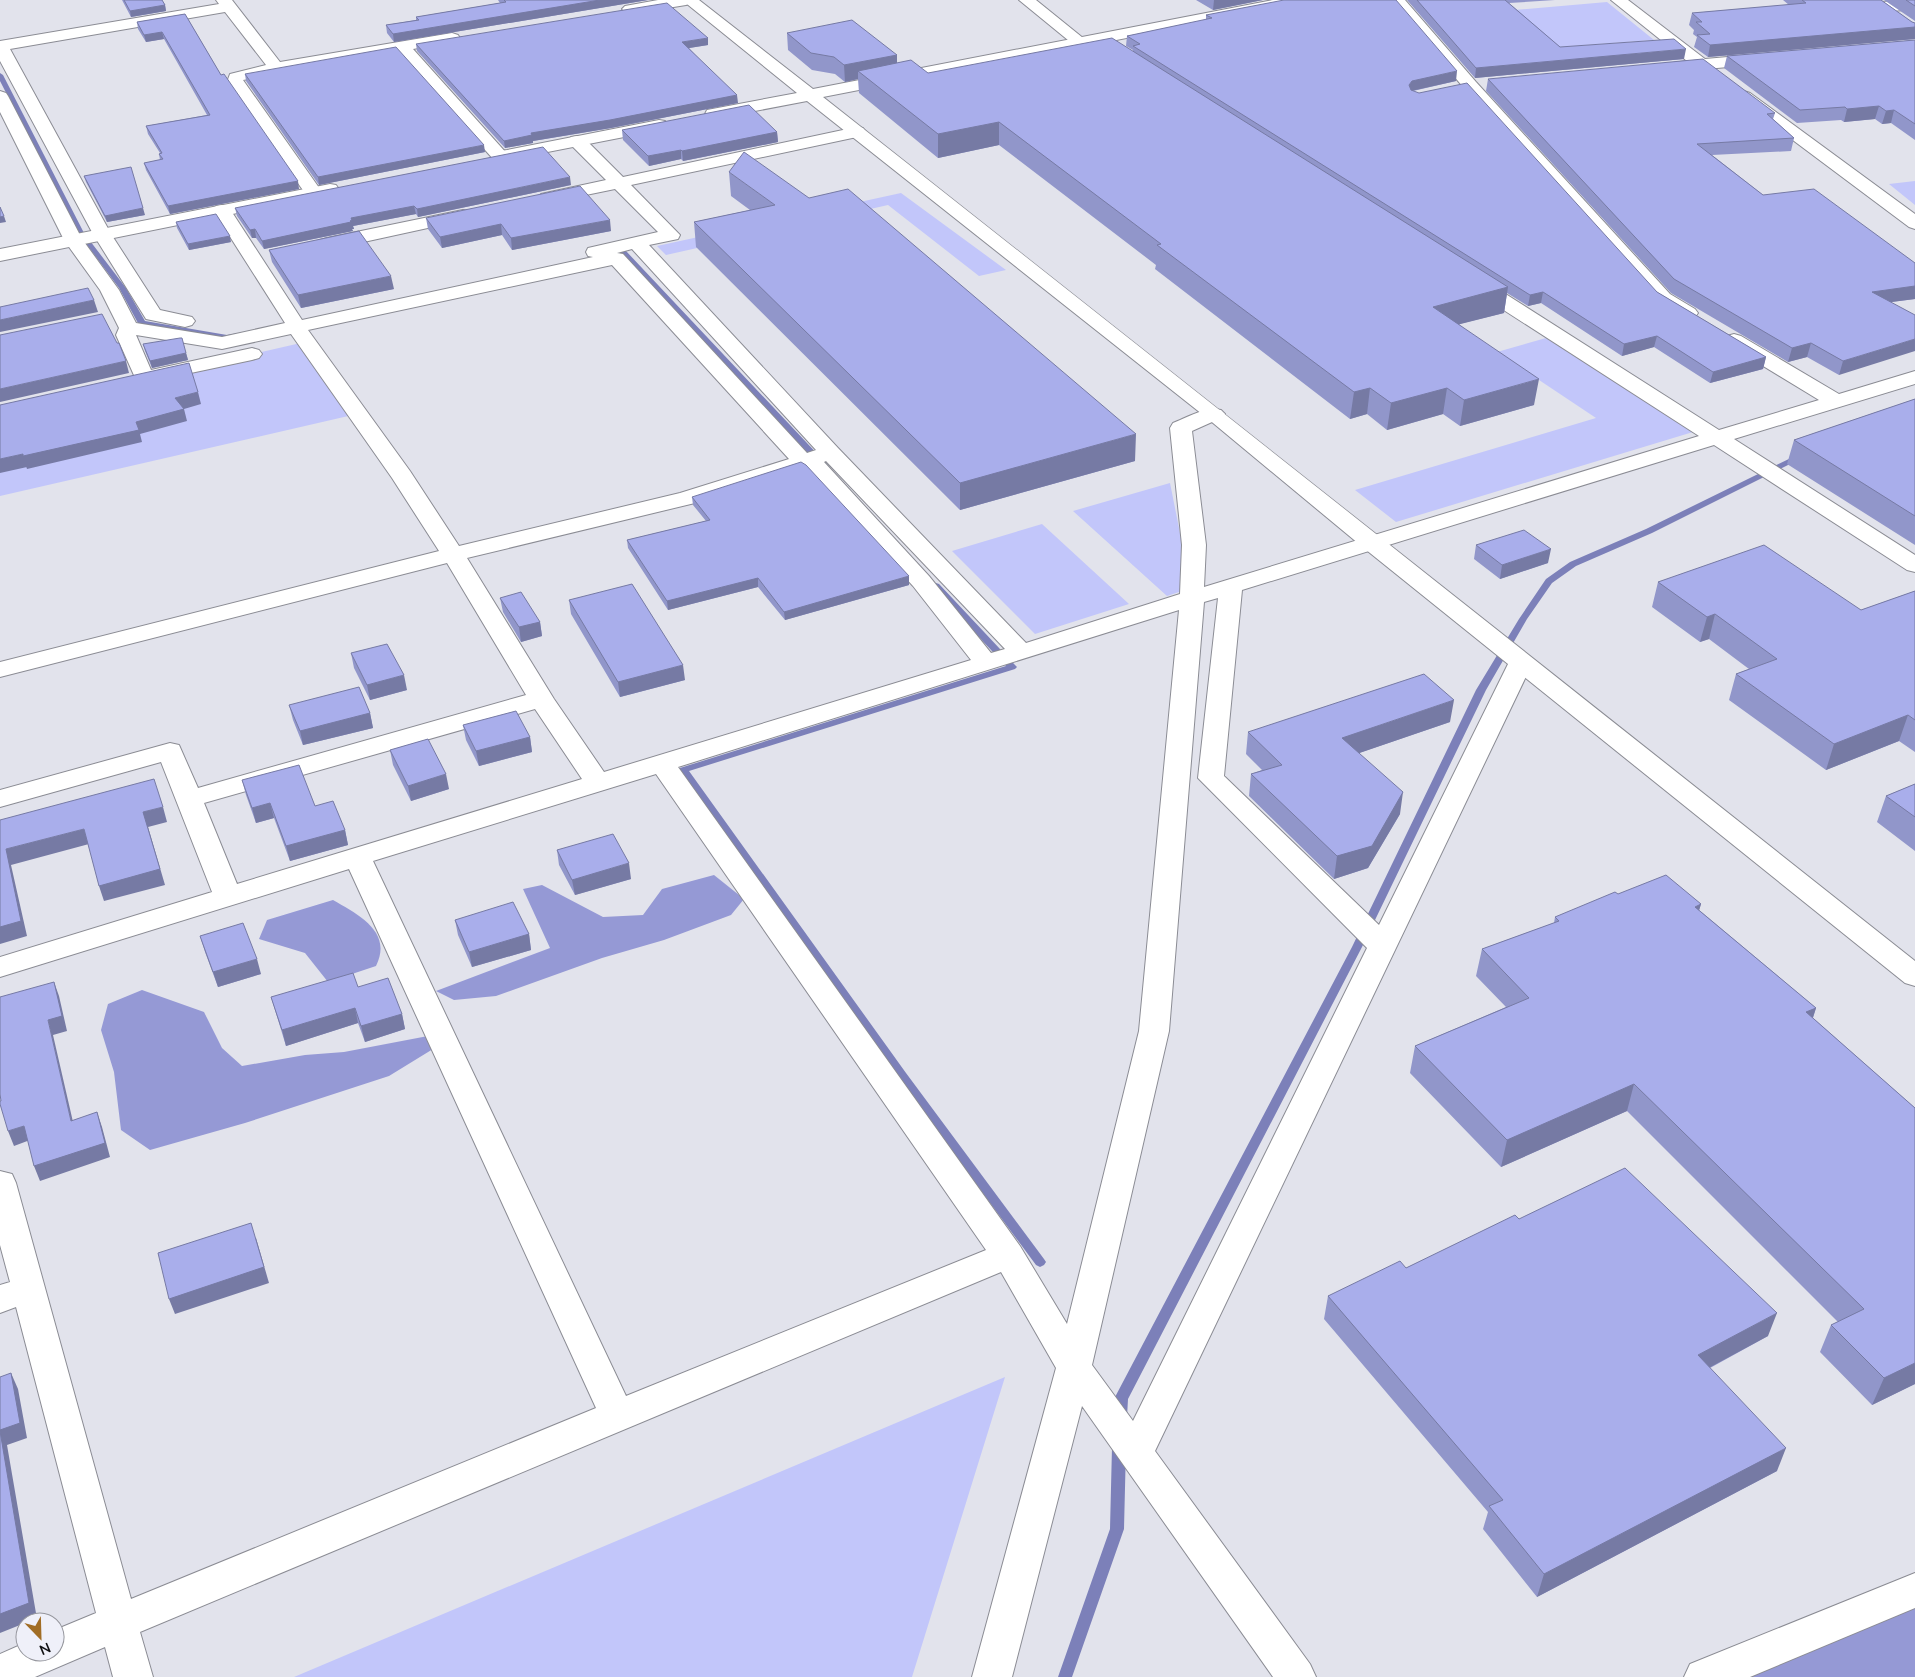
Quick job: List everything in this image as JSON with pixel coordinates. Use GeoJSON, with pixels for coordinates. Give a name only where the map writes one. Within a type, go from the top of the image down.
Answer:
{"type":"FeatureCollection","features":[{"type":"Feature","properties":{"kind":"street"},"geometry":{"type":"LineString","coordinates":[[617,11],[686,0]]}},
{"type":"Feature","properties":{"kind":"street"},"geometry":{"type":"LineString","coordinates":[[690,0],[1214,414],[1373,544],[1915,976]]}},
{"type":"Feature","properties":{"kind":"street"},"geometry":{"type":"LineString","coordinates":[[1028,0],[1089,40],[1115,53]]}},
{"type":"Feature","properties":{"kind":"street"},"geometry":{"type":"LineString","coordinates":[[694,118],[1089,40],[1265,2],[1296,0]]}},
{"type":"Feature","properties":{"kind":"street"},"geometry":{"type":"LineString","coordinates":[[1397,0],[1462,87],[1663,298],[1704,322]]}},
{"type":"Feature","properties":{"kind":"street"},"geometry":{"type":"LineString","coordinates":[[1618,0],[1718,76]]}},
{"type":"Feature","properties":{"kind":"street"},"geometry":{"type":"LineString","coordinates":[[276,68],[226,4],[0,46],[102,234],[134,282],[153,315],[231,329],[298,329]]}},
{"type":"Feature","properties":{"kind":"street"},"geometry":{"type":"LineString","coordinates":[[1876,4],[1915,4]]}},
{"type":"Feature","properties":{"kind":"street"},"geometry":{"type":"LineString","coordinates":[[1876,4],[1902,20]]}},
{"type":"Feature","properties":{"kind":"street"},"geometry":{"type":"LineString","coordinates":[[313,192],[235,82],[236,77],[276,68],[470,35]]}},
{"type":"Feature","properties":{"kind":"street"},"geometry":{"type":"LineString","coordinates":[[402,47],[500,156]]}},
{"type":"Feature","properties":{"kind":"street"},"geometry":{"type":"LineString","coordinates":[[1654,68],[1779,57]]}},
{"type":"Feature","properties":{"kind":"street"},"geometry":{"type":"LineString","coordinates":[[1462,87],[1490,83]]}},
{"type":"Feature","properties":{"kind":"street"},"geometry":{"type":"LineString","coordinates":[[1733,88],[1915,223]]}},
{"type":"Feature","properties":{"kind":"street"},"geometry":{"type":"LineString","coordinates":[[0,96],[73,240],[109,290],[118,320],[126,335],[135,380],[298,329],[671,235],[577,141]]}},
{"type":"Feature","properties":{"kind":"street"},"geometry":{"type":"LineString","coordinates":[[481,160],[674,122]]}},
{"type":"Feature","properties":{"kind":"street"},"geometry":{"type":"LineString","coordinates":[[533,201],[858,132]]}},
{"type":"Feature","properties":{"kind":"street"},"geometry":{"type":"LineString","coordinates":[[0,255],[350,185]]}},
{"type":"Feature","properties":{"kind":"street"},"geometry":{"type":"LineString","coordinates":[[222,210],[298,329],[402,476],[453,554],[541,699],[598,783]]}},
{"type":"Feature","properties":{"kind":"street"},"geometry":{"type":"LineString","coordinates":[[312,247],[485,211]]}},
{"type":"Feature","properties":{"kind":"street"},"geometry":{"type":"LineString","coordinates":[[637,244],[830,453],[1021,652]]}},
{"type":"Feature","properties":{"kind":"street"},"geometry":{"type":"LineString","coordinates":[[254,259],[274,255]]}},
{"type":"Feature","properties":{"kind":"street"},"geometry":{"type":"LineString","coordinates":[[118,320],[222,343],[298,329],[616,258],[803,461],[816,466],[921,581],[986,663]]}},
{"type":"Feature","properties":{"kind":"street"},"geometry":{"type":"LineString","coordinates":[[1457,271],[1915,565]]}},
{"type":"Feature","properties":{"kind":"street"},"geometry":{"type":"LineString","coordinates":[[1721,332],[1836,401]]}},
{"type":"Feature","properties":{"kind":"street"},"geometry":{"type":"LineString","coordinates":[[0,967],[1192,598],[1915,377]]}},
{"type":"Feature","properties":{"kind":"street"},"geometry":{"type":"LineString","coordinates":[[992,1677],[1074,1367],[1154,1031],[1192,598],[1194,545],[1181,428],[1214,414]]}},
{"type":"Feature","properties":{"kind":"street"},"geometry":{"type":"LineString","coordinates":[[0,670],[453,554],[687,498],[830,453]]}},
{"type":"Feature","properties":{"kind":"street"},"geometry":{"type":"LineString","coordinates":[[1231,586],[1211,778],[1383,946]]}},
{"type":"Feature","properties":{"kind":"street"},"geometry":{"type":"LineString","coordinates":[[1136,1453],[1521,662]]}},
{"type":"Feature","properties":{"kind":"street"},"geometry":{"type":"LineString","coordinates":[[189,799],[541,699]]}},
{"type":"Feature","properties":{"kind":"street"},"geometry":{"type":"LineString","coordinates":[[0,800],[170,751],[228,897]]}},
{"type":"Feature","properties":{"kind":"street"},"geometry":{"type":"LineString","coordinates":[[662,763],[1008,1255],[1074,1367],[1296,1677]]}},
{"type":"Feature","properties":{"kind":"street"},"geometry":{"type":"LineString","coordinates":[[357,857],[617,1415]]}},
{"type":"Feature","properties":{"kind":"street"},"geometry":{"type":"LineString","coordinates":[[0,1183],[14,1294],[133,1677]]}},
{"type":"Feature","properties":{"kind":"street"},"geometry":{"type":"LineString","coordinates":[[65,1645],[617,1415],[1008,1255]]}},
{"type":"Feature","properties":{"kind":"street"},"geometry":{"type":"LineString","coordinates":[[1704,1677],[1915,1590]]}},
{"type":"Feature","properties":{"kind":"street"},"geometry":{"type":"LineString","coordinates":[[0,1672],[24,1662]]}},
{"type":"Feature","properties":{"kind":"shaded area"},"geometry":{"type":"Polygon","coordinates":[[[1607,2],[1654,40],[1559,47],[1514,10],[1607,2]]]}},
{"type":"Feature","properties":{"kind":"shaded area"},"geometry":{"type":"Polygon","coordinates":[[[1915,181],[1915,205],[1889,184],[1915,181]]]}},
{"type":"Feature","properties":{"kind":"shaded area"},"geometry":{"type":"Polygon","coordinates":[[[901,193],[1006,270],[979,276],[888,205],[666,255],[657,246],[901,193]]]}},
{"type":"Feature","properties":{"kind":"shaded area"},"geometry":{"type":"Polygon","coordinates":[[[1546,338],[1693,432],[1396,522],[1355,490],[1596,418],[1497,352],[1546,338]]]}},
{"type":"Feature","properties":{"kind":"shaded area"},"geometry":{"type":"Polygon","coordinates":[[[305,342],[357,414],[0,496],[0,413],[305,342]]]}},
{"type":"Feature","properties":{"kind":"shaded area"},"geometry":{"type":"Polygon","coordinates":[[[1170,483],[1191,588],[1167,596],[1073,511],[1170,483]]]}},
{"type":"Feature","properties":{"kind":"shaded area"},"geometry":{"type":"Polygon","coordinates":[[[1042,524],[1129,604],[1035,634],[952,551],[1042,524]]]}},
{"type":"Feature","properties":{"kind":"shaded area"},"geometry":{"type":"Polygon","coordinates":[[[714,875],[744,899],[731,915],[664,940],[602,958],[496,996],[454,1000],[436,991],[550,948],[523,889],[542,885],[603,917],[643,915],[662,889],[714,875]]]}},
{"type":"Feature","properties":{"kind":"shaded area"},"geometry":{"type":"Polygon","coordinates":[[[333,900],[363,919],[377,934],[380,943],[380,954],[376,966],[328,982],[305,953],[259,939],[267,920],[333,900]]]}},
{"type":"Feature","properties":{"kind":"shaded area"},"geometry":{"type":"Polygon","coordinates":[[[142,990],[204,1012],[222,1048],[242,1066],[305,1055],[344,1052],[428,1036],[433,1049],[389,1076],[245,1123],[150,1150],[121,1130],[114,1072],[101,1030],[108,1004],[142,990]]]}},
{"type":"Feature","properties":{"kind":"shaded area"},"geometry":{"type":"Polygon","coordinates":[[[1005,1377],[912,1677],[294,1677],[1005,1377]]]}},
{"type":"Feature","properties":{"kind":"shaded area"},"geometry":{"type":"Polygon","coordinates":[[[1915,1608],[1915,1677],[1730,1677],[1915,1608]]]}},
{"type":"Feature","properties":{"kind":"building"},"geometry":{"type":"Polygon","coordinates":[[[124,0],[162,0],[165,5],[130,11],[124,0]]]}},
{"type":"Feature","properties":{"kind":"building"},"geometry":{"type":"Polygon","coordinates":[[[504,0],[600,0],[393,34],[386,25],[419,20],[416,17],[506,2],[504,0]]]}},
{"type":"Feature","properties":{"kind":"building"},"geometry":{"type":"Polygon","coordinates":[[[1284,0],[1396,0],[1457,71],[1412,81],[1409,85],[1411,90],[1419,93],[1467,83],[1657,292],[1766,357],[1713,372],[1657,336],[1624,344],[1543,292],[1530,295],[1133,46],[1140,44],[1127,36],[1212,18],[1206,15],[1284,0]]]}},
{"type":"Feature","properties":{"kind":"building"},"geometry":{"type":"Polygon","coordinates":[[[1417,0],[1505,0],[1560,47],[1674,39],[1686,49],[1476,68],[1417,0]]]}},
{"type":"Feature","properties":{"kind":"building"},"geometry":{"type":"Polygon","coordinates":[[[1802,0],[1881,0],[1915,23],[1915,27],[1710,45],[1697,35],[1710,34],[1696,22],[1702,22],[1692,13],[1806,3],[1802,0]]]}},
{"type":"Feature","properties":{"kind":"building"},"geometry":{"type":"Polygon","coordinates":[[[1906,0],[1915,0],[1915,6],[1906,0]]]}},
{"type":"Feature","properties":{"kind":"building"},"geometry":{"type":"Polygon","coordinates":[[[667,3],[708,38],[682,42],[737,95],[610,120],[531,133],[532,135],[504,141],[416,44],[667,3]]]}},
{"type":"Feature","properties":{"kind":"building"},"geometry":{"type":"Polygon","coordinates":[[[185,14],[221,75],[224,74],[298,181],[168,206],[144,163],[163,159],[159,154],[162,153],[146,126],[210,115],[162,32],[144,35],[137,22],[185,14]]]}},
{"type":"Feature","properties":{"kind":"building"},"geometry":{"type":"Polygon","coordinates":[[[852,20],[897,55],[844,65],[834,57],[811,53],[787,33],[852,20]]]}},
{"type":"Feature","properties":{"kind":"building"},"geometry":{"type":"Polygon","coordinates":[[[1112,38],[1508,287],[1433,307],[1539,379],[1464,400],[1447,388],[1391,403],[1370,388],[1354,392],[1157,245],[1161,244],[999,122],[938,134],[858,71],[911,60],[928,73],[1112,38]]]}},
{"type":"Feature","properties":{"kind":"building"},"geometry":{"type":"Polygon","coordinates":[[[1915,40],[1915,124],[1894,110],[1886,111],[1879,106],[1800,110],[1727,56],[1915,40]]]}},
{"type":"Feature","properties":{"kind":"building"},"geometry":{"type":"Polygon","coordinates":[[[396,47],[484,145],[318,177],[245,74],[396,47]]]}},
{"type":"Feature","properties":{"kind":"building"},"geometry":{"type":"Polygon","coordinates":[[[1703,59],[1775,113],[1767,114],[1794,138],[1697,144],[1763,195],[1814,189],[1915,263],[1915,286],[1872,292],[1915,315],[1915,339],[1843,361],[1811,343],[1792,348],[1674,279],[1488,79],[1703,59]]]}},
{"type":"Feature","properties":{"kind":"building"},"geometry":{"type":"Polygon","coordinates":[[[749,105],[777,132],[648,156],[622,130],[749,105]]]}},
{"type":"Feature","properties":{"kind":"building"},"geometry":{"type":"Polygon","coordinates":[[[543,147],[570,177],[417,209],[414,206],[351,218],[351,222],[262,241],[255,229],[250,230],[235,208],[543,147]]]}},
{"type":"Feature","properties":{"kind":"building"},"geometry":{"type":"Polygon","coordinates":[[[744,152],[809,198],[848,189],[1136,434],[960,483],[694,222],[775,205],[729,172],[744,152]]]}},
{"type":"Feature","properties":{"kind":"building"},"geometry":{"type":"Polygon","coordinates":[[[131,167],[143,208],[105,216],[84,176],[131,167]]]}},
{"type":"Feature","properties":{"kind":"building"},"geometry":{"type":"Polygon","coordinates":[[[580,186],[610,220],[511,238],[501,224],[440,237],[426,218],[580,186]]]}},
{"type":"Feature","properties":{"kind":"building"},"geometry":{"type":"Polygon","coordinates":[[[0,207],[4,216],[0,217],[0,207]]]}},
{"type":"Feature","properties":{"kind":"building"},"geometry":{"type":"Polygon","coordinates":[[[216,214],[230,236],[188,244],[176,222],[216,214]]]}},
{"type":"Feature","properties":{"kind":"building"},"geometry":{"type":"Polygon","coordinates":[[[359,231],[391,276],[298,295],[269,250],[359,231]]]}},
{"type":"Feature","properties":{"kind":"building"},"geometry":{"type":"Polygon","coordinates":[[[88,288],[94,300],[0,320],[0,307],[88,288]]]}},
{"type":"Feature","properties":{"kind":"building"},"geometry":{"type":"Polygon","coordinates":[[[102,314],[117,343],[119,343],[126,361],[0,389],[0,335],[102,314]]]}},
{"type":"Feature","properties":{"kind":"building"},"geometry":{"type":"Polygon","coordinates":[[[182,338],[186,353],[150,361],[143,344],[182,338]]]}},
{"type":"Feature","properties":{"kind":"building"},"geometry":{"type":"Polygon","coordinates":[[[189,363],[198,392],[175,398],[184,409],[136,422],[139,430],[23,456],[23,454],[0,459],[0,405],[189,363]]]}},
{"type":"Feature","properties":{"kind":"building"},"geometry":{"type":"Polygon","coordinates":[[[1915,399],[1915,516],[1794,440],[1915,399]]]}},
{"type":"Feature","properties":{"kind":"building"},"geometry":{"type":"Polygon","coordinates":[[[801,462],[806,465],[909,576],[784,612],[758,578],[667,601],[627,540],[710,520],[692,497],[801,462]]]}},
{"type":"Feature","properties":{"kind":"building"},"geometry":{"type":"Polygon","coordinates":[[[1524,530],[1551,549],[1502,565],[1476,545],[1524,530]]]}},
{"type":"Feature","properties":{"kind":"building"},"geometry":{"type":"Polygon","coordinates":[[[1764,545],[1861,610],[1915,591],[1915,720],[1908,715],[1834,744],[1736,674],[1777,659],[1715,614],[1707,617],[1658,582],[1764,545]]]}},
{"type":"Feature","properties":{"kind":"building"},"geometry":{"type":"Polygon","coordinates":[[[632,584],[683,665],[618,682],[569,600],[632,584]]]}},
{"type":"Feature","properties":{"kind":"building"},"geometry":{"type":"Polygon","coordinates":[[[521,592],[540,622],[519,627],[500,598],[521,592]]]}},
{"type":"Feature","properties":{"kind":"building"},"geometry":{"type":"Polygon","coordinates":[[[387,644],[404,675],[367,685],[351,653],[387,644]]]}},
{"type":"Feature","properties":{"kind":"building"},"geometry":{"type":"Polygon","coordinates":[[[1424,674],[1454,700],[1342,738],[1403,792],[1372,846],[1337,856],[1251,774],[1282,765],[1248,732],[1424,674]]]}},
{"type":"Feature","properties":{"kind":"building"},"geometry":{"type":"Polygon","coordinates":[[[359,687],[370,713],[300,731],[289,705],[359,687]]]}},
{"type":"Feature","properties":{"kind":"building"},"geometry":{"type":"Polygon","coordinates":[[[516,711],[530,737],[476,751],[463,725],[516,711]]]}},
{"type":"Feature","properties":{"kind":"building"},"geometry":{"type":"Polygon","coordinates":[[[428,739],[446,774],[408,786],[390,750],[428,739]]]}},
{"type":"Feature","properties":{"kind":"building"},"geometry":{"type":"Polygon","coordinates":[[[299,765],[315,806],[333,801],[345,830],[286,846],[270,803],[252,808],[242,780],[299,765]]]}},
{"type":"Feature","properties":{"kind":"building"},"geometry":{"type":"Polygon","coordinates":[[[154,779],[163,807],[143,812],[160,869],[99,886],[84,829],[6,849],[21,921],[0,927],[0,820],[154,779]]]}},
{"type":"Feature","properties":{"kind":"building"},"geometry":{"type":"Polygon","coordinates":[[[1915,784],[1915,817],[1886,796],[1915,784]]]}},
{"type":"Feature","properties":{"kind":"building"},"geometry":{"type":"Polygon","coordinates":[[[613,834],[629,863],[572,880],[557,850],[613,834]]]}},
{"type":"Feature","properties":{"kind":"building"},"geometry":{"type":"Polygon","coordinates":[[[1666,875],[1701,904],[1695,907],[1816,1008],[1806,1012],[1915,1108],[1915,1363],[1884,1378],[1831,1325],[1864,1309],[1634,1084],[1507,1140],[1415,1046],[1529,998],[1482,949],[1559,921],[1555,917],[1615,892],[1618,894],[1666,875]]]}},
{"type":"Feature","properties":{"kind":"building"},"geometry":{"type":"Polygon","coordinates":[[[513,902],[529,934],[469,952],[455,920],[513,902]]]}},
{"type":"Feature","properties":{"kind":"building"},"geometry":{"type":"Polygon","coordinates":[[[243,923],[257,959],[213,972],[200,936],[243,923]]]}},
{"type":"Feature","properties":{"kind":"building"},"geometry":{"type":"Polygon","coordinates":[[[353,973],[358,987],[388,978],[402,1014],[361,1026],[355,1008],[282,1030],[271,997],[353,973]]]}},
{"type":"Feature","properties":{"kind":"building"},"geometry":{"type":"Polygon","coordinates":[[[54,982],[62,1016],[48,1020],[71,1121],[97,1112],[105,1143],[34,1166],[24,1126],[8,1131],[0,1104],[0,997],[54,982]]]}},
{"type":"Feature","properties":{"kind":"building"},"geometry":{"type":"Polygon","coordinates":[[[1625,1168],[1777,1313],[1698,1355],[1786,1448],[1544,1574],[1489,1506],[1503,1500],[1328,1296],[1400,1261],[1406,1268],[1515,1215],[1519,1219],[1625,1168]]]}},
{"type":"Feature","properties":{"kind":"building"},"geometry":{"type":"Polygon","coordinates":[[[251,1223],[264,1267],[169,1299],[158,1253],[251,1223]]]}},
{"type":"Feature","properties":{"kind":"building"},"geometry":{"type":"Polygon","coordinates":[[[11,1373],[20,1423],[0,1430],[0,1377],[11,1373]]]}},
{"type":"Feature","properties":{"kind":"building"},"geometry":{"type":"Polygon","coordinates":[[[0,1431],[29,1603],[0,1614],[0,1431]]]}},
{"type":"Feature","properties":{"kind":"waterway"},"geometry":{"type":"LineString","coordinates":[[0,75],[81,233],[122,288],[142,323],[227,337],[238,335]]}},
{"type":"Feature","properties":{"kind":"waterway"},"geometry":{"type":"LineString","coordinates":[[606,256],[624,252],[820,462]]}},
{"type":"Feature","properties":{"kind":"waterway"},"geometry":{"type":"LineString","coordinates":[[1120,1417],[1121,1399],[1357,947],[1481,690],[1523,619],[1549,581],[1573,564],[1649,531],[1798,458]]}},
{"type":"Feature","properties":{"kind":"waterway"},"geometry":{"type":"LineString","coordinates":[[936,586],[1012,667],[683,770],[902,1076],[1040,1262]]}},
{"type":"Feature","properties":{"kind":"waterway"},"geometry":{"type":"LineString","coordinates":[[1065,1677],[1117,1529],[1119,1447]]}}]}
